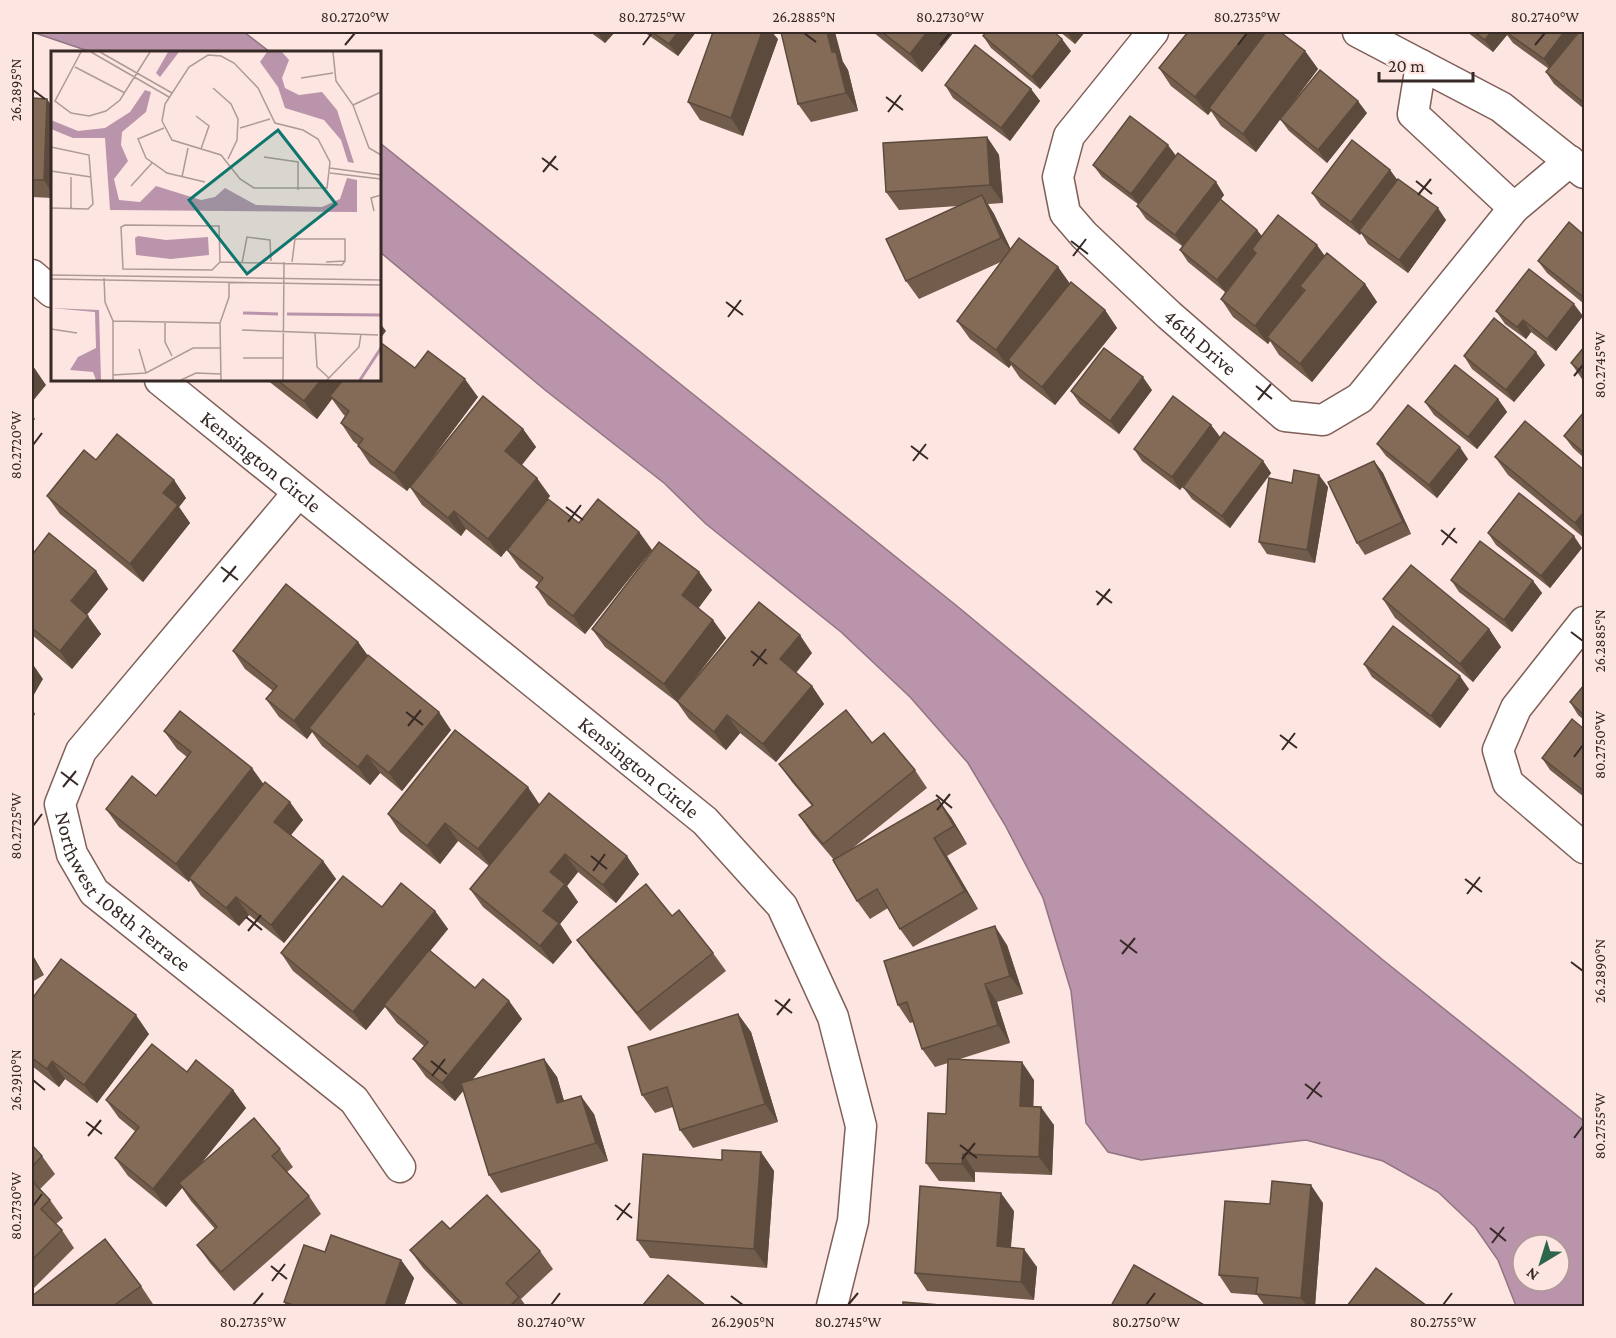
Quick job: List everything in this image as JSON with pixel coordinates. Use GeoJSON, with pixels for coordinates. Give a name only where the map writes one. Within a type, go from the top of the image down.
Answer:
{"type":"FeatureCollection","features":[{"type":"Feature","properties":{"kind":"street","name":"46th Drive"},"geometry":{"type":"LineString","coordinates":[[1154,32],[1069,136],[1058,177],[1065,213],[1084,235],[1169,315],[1285,416],[1323,420],[1360,398],[1514,208],[1577,167],[1501,107],[1358,32]]}},
{"type":"Feature","properties":{"kind":"street"},"geometry":{"type":"LineString","coordinates":[[1421,65],[1413,114],[1514,208]]}},
{"type":"Feature","properties":{"kind":"street"},"geometry":{"type":"LineString","coordinates":[[32,275],[51,291]]}},
{"type":"Feature","properties":{"kind":"street","name":"Kensington Circle"},"geometry":{"type":"LineString","coordinates":[[161,381],[705,821],[782,906],[833,1017],[861,1126],[853,1221],[832,1306]]}},
{"type":"Feature","properties":{"kind":"street","name":"Northwest 108th Terrace"},"geometry":{"type":"LineString","coordinates":[[298,493],[81,750],[60,804],[72,854],[94,892],[354,1100],[399,1167]]}},
{"type":"Feature","properties":{"kind":"street"},"geometry":{"type":"LineString","coordinates":[[1584,622],[1516,708],[1498,750],[1508,783],[1584,848]]}},
{"type":"Feature","properties":{"kind":"shaded area"},"geometry":{"type":"Polygon","coordinates":[[[32,32],[244,32],[269,51],[88,51],[32,32]]]}},
{"type":"Feature","properties":{"kind":"shaded area"},"geometry":{"type":"Polygon","coordinates":[[[381,144],[957,606],[1383,960],[1584,1121],[1584,1306],[1516,1306],[1498,1260],[1475,1227],[1438,1192],[1383,1161],[1306,1140],[1141,1160],[1108,1152],[1086,1123],[1071,991],[1043,898],[1005,825],[968,763],[910,697],[841,632],[706,524],[664,483],[545,390],[381,253],[381,144]]]}},
{"type":"Feature","properties":{"kind":"building"},"geometry":{"type":"Polygon","coordinates":[[[652,32],[678,32],[669,44],[652,32]]]}},
{"type":"Feature","properties":{"kind":"building"},"geometry":{"type":"Polygon","coordinates":[[[713,32],[762,32],[731,118],[688,102],[713,32]]]}},
{"type":"Feature","properties":{"kind":"building"},"geometry":{"type":"Polygon","coordinates":[[[781,32],[827,32],[832,52],[836,52],[846,93],[798,104],[781,32]]]}},
{"type":"Feature","properties":{"kind":"building"},"geometry":{"type":"Polygon","coordinates":[[[882,32],[927,32],[910,54],[882,32]]]}},
{"type":"Feature","properties":{"kind":"building"},"geometry":{"type":"Polygon","coordinates":[[[986,32],[1054,32],[1062,39],[1032,77],[983,36],[986,32]]]}},
{"type":"Feature","properties":{"kind":"building"},"geometry":{"type":"Polygon","coordinates":[[[1188,32],[1248,32],[1195,97],[1159,68],[1188,32]]]}},
{"type":"Feature","properties":{"kind":"building"},"geometry":{"type":"Polygon","coordinates":[[[1266,32],[1280,32],[1305,51],[1243,134],[1209,108],[1266,32]]]}},
{"type":"Feature","properties":{"kind":"building"},"geometry":{"type":"Polygon","coordinates":[[[1474,32],[1491,32],[1485,40],[1474,32]]]}},
{"type":"Feature","properties":{"kind":"building"},"geometry":{"type":"Polygon","coordinates":[[[1506,32],[1564,32],[1544,59],[1506,32]]]}},
{"type":"Feature","properties":{"kind":"building"},"geometry":{"type":"Polygon","coordinates":[[[1579,32],[1584,32],[1584,103],[1546,72],[1579,32]]]}},
{"type":"Feature","properties":{"kind":"building"},"geometry":{"type":"Polygon","coordinates":[[[975,45],[1031,89],[1001,128],[945,85],[975,45]]]}},
{"type":"Feature","properties":{"kind":"building"},"geometry":{"type":"Polygon","coordinates":[[[1320,70],[1358,101],[1318,150],[1280,119],[1320,70]]]}},
{"type":"Feature","properties":{"kind":"building"},"geometry":{"type":"Polygon","coordinates":[[[32,98],[47,99],[44,180],[32,180],[32,98]]]}},
{"type":"Feature","properties":{"kind":"building"},"geometry":{"type":"Polygon","coordinates":[[[1130,116],[1168,145],[1131,194],[1093,165],[1130,116]]]}},
{"type":"Feature","properties":{"kind":"building"},"geometry":{"type":"Polygon","coordinates":[[[987,137],[990,185],[886,192],[883,143],[987,137]]]}},
{"type":"Feature","properties":{"kind":"building"},"geometry":{"type":"Polygon","coordinates":[[[1352,140],[1390,170],[1351,222],[1312,193],[1352,140]]]}},
{"type":"Feature","properties":{"kind":"building"},"geometry":{"type":"Polygon","coordinates":[[[1178,153],[1216,182],[1175,235],[1137,206],[1178,153]]]}},
{"type":"Feature","properties":{"kind":"building"},"geometry":{"type":"Polygon","coordinates":[[[1398,179],[1438,208],[1399,260],[1359,231],[1398,179]]]}},
{"type":"Feature","properties":{"kind":"building"},"geometry":{"type":"Polygon","coordinates":[[[982,195],[1001,238],[906,281],[886,239],[982,195]]]}},
{"type":"Feature","properties":{"kind":"building"},"geometry":{"type":"Polygon","coordinates":[[[1220,199],[1257,230],[1217,280],[1180,250],[1220,199]]]}},
{"type":"Feature","properties":{"kind":"building"},"geometry":{"type":"Polygon","coordinates":[[[1278,215],[1317,245],[1255,326],[1221,299],[1256,253],[1252,249],[1278,215]]]}},
{"type":"Feature","properties":{"kind":"building"},"geometry":{"type":"Polygon","coordinates":[[[1569,222],[1584,235],[1584,292],[1582,296],[1538,261],[1569,222]]]}},
{"type":"Feature","properties":{"kind":"building"},"geometry":{"type":"Polygon","coordinates":[[[1019,238],[1058,267],[996,350],[957,321],[1019,238]]]}},
{"type":"Feature","properties":{"kind":"building"},"geometry":{"type":"Polygon","coordinates":[[[1327,253],[1365,284],[1300,364],[1267,337],[1305,290],[1300,286],[1327,253]]]}},
{"type":"Feature","properties":{"kind":"building"},"geometry":{"type":"Polygon","coordinates":[[[1529,269],[1574,304],[1547,339],[1523,320],[1517,327],[1496,311],[1529,269]]]}},
{"type":"Feature","properties":{"kind":"building"},"geometry":{"type":"Polygon","coordinates":[[[1071,282],[1105,310],[1042,387],[1008,360],[1071,282]]]}},
{"type":"Feature","properties":{"kind":"building"},"geometry":{"type":"Polygon","coordinates":[[[1494,318],[1536,352],[1506,390],[1464,356],[1494,318]]]}},
{"type":"Feature","properties":{"kind":"building"},"geometry":{"type":"Polygon","coordinates":[[[381,343],[415,368],[428,351],[465,379],[394,473],[358,446],[363,439],[341,423],[349,411],[330,396],[342,381],[381,381],[381,343]]]}},
{"type":"Feature","properties":{"kind":"building"},"geometry":{"type":"Polygon","coordinates":[[[1584,347],[1584,374],[1571,363],[1584,347]]]}},
{"type":"Feature","properties":{"kind":"building"},"geometry":{"type":"Polygon","coordinates":[[[1104,348],[1143,377],[1110,421],[1071,391],[1104,348]]]}},
{"type":"Feature","properties":{"kind":"building"},"geometry":{"type":"Polygon","coordinates":[[[1455,365],[1498,399],[1468,437],[1425,402],[1455,365]]]}},
{"type":"Feature","properties":{"kind":"building"},"geometry":{"type":"Polygon","coordinates":[[[278,381],[320,381],[304,401],[278,381]]]}},
{"type":"Feature","properties":{"kind":"building"},"geometry":{"type":"Polygon","coordinates":[[[483,396],[523,429],[505,451],[537,478],[488,539],[454,511],[448,518],[410,487],[483,396]]]}},
{"type":"Feature","properties":{"kind":"building"},"geometry":{"type":"Polygon","coordinates":[[[1173,396],[1211,425],[1172,477],[1134,449],[1173,396]]]}},
{"type":"Feature","properties":{"kind":"building"},"geometry":{"type":"Polygon","coordinates":[[[1408,405],[1460,447],[1429,485],[1377,444],[1408,405]]]}},
{"type":"Feature","properties":{"kind":"building"},"geometry":{"type":"Polygon","coordinates":[[[1584,412],[1584,453],[1564,436],[1584,412]]]}},
{"type":"Feature","properties":{"kind":"building"},"geometry":{"type":"Polygon","coordinates":[[[1525,421],[1584,470],[1584,512],[1575,523],[1495,457],[1525,421]]]}},
{"type":"Feature","properties":{"kind":"building"},"geometry":{"type":"Polygon","coordinates":[[[1224,432],[1263,461],[1222,516],[1183,487],[1224,432]]]}},
{"type":"Feature","properties":{"kind":"building"},"geometry":{"type":"Polygon","coordinates":[[[117,434],[174,480],[163,493],[178,505],[130,564],[47,496],[84,450],[96,460],[117,434]]]}},
{"type":"Feature","properties":{"kind":"building"},"geometry":{"type":"Polygon","coordinates":[[[1374,461],[1403,522],[1357,543],[1328,482],[1374,461]]]}},
{"type":"Feature","properties":{"kind":"building"},"geometry":{"type":"Polygon","coordinates":[[[1294,470],[1319,475],[1307,550],[1259,542],[1269,478],[1292,483],[1294,470]]]}},
{"type":"Feature","properties":{"kind":"building"},"geometry":{"type":"Polygon","coordinates":[[[1519,493],[1574,536],[1541,576],[1488,533],[1519,493]]]}},
{"type":"Feature","properties":{"kind":"building"},"geometry":{"type":"Polygon","coordinates":[[[548,499],[579,523],[598,499],[639,532],[573,616],[536,587],[543,578],[507,550],[548,499]]]}},
{"type":"Feature","properties":{"kind":"building"},"geometry":{"type":"Polygon","coordinates":[[[49,533],[96,571],[71,601],[88,616],[60,651],[32,628],[32,555],[49,533]]]}},
{"type":"Feature","properties":{"kind":"building"},"geometry":{"type":"Polygon","coordinates":[[[1480,541],[1533,581],[1504,620],[1451,580],[1480,541]]]}},
{"type":"Feature","properties":{"kind":"building"},"geometry":{"type":"Polygon","coordinates":[[[659,542],[699,572],[682,595],[713,620],[664,684],[592,629],[659,542]]]}},
{"type":"Feature","properties":{"kind":"building"},"geometry":{"type":"Polygon","coordinates":[[[1411,565],[1489,629],[1460,664],[1383,599],[1411,565]]]}},
{"type":"Feature","properties":{"kind":"building"},"geometry":{"type":"Polygon","coordinates":[[[286,584],[358,642],[294,721],[266,699],[277,686],[233,651],[286,584]]]}},
{"type":"Feature","properties":{"kind":"building"},"geometry":{"type":"Polygon","coordinates":[[[759,602],[800,635],[780,659],[812,686],[763,744],[727,715],[714,732],[677,701],[759,602]]]}},
{"type":"Feature","properties":{"kind":"building"},"geometry":{"type":"Polygon","coordinates":[[[1393,626],[1460,676],[1431,716],[1364,664],[1393,626]]]}},
{"type":"Feature","properties":{"kind":"building"},"geometry":{"type":"Polygon","coordinates":[[[368,655],[439,712],[389,773],[367,755],[358,767],[309,728],[368,655]]]}},
{"type":"Feature","properties":{"kind":"building"},"geometry":{"type":"Polygon","coordinates":[[[1584,685],[1584,715],[1570,702],[1584,685]]]}},
{"type":"Feature","properties":{"kind":"building"},"geometry":{"type":"Polygon","coordinates":[[[846,710],[872,743],[884,733],[915,770],[823,844],[799,815],[813,805],[779,764],[846,710]]]}},
{"type":"Feature","properties":{"kind":"building"},"geometry":{"type":"Polygon","coordinates":[[[180,711],[252,768],[176,864],[106,809],[132,776],[156,796],[191,752],[164,731],[180,711]]]}},
{"type":"Feature","properties":{"kind":"building"},"geometry":{"type":"Polygon","coordinates":[[[1572,719],[1584,729],[1584,791],[1542,758],[1572,719]]]}},
{"type":"Feature","properties":{"kind":"building"},"geometry":{"type":"Polygon","coordinates":[[[455,730],[528,787],[478,849],[445,823],[427,846],[388,814],[455,730]]]}},
{"type":"Feature","properties":{"kind":"building"},"geometry":{"type":"Polygon","coordinates":[[[265,782],[290,802],[274,822],[323,861],[271,925],[236,897],[226,908],[189,878],[265,782]]]}},
{"type":"Feature","properties":{"kind":"building"},"geometry":{"type":"Polygon","coordinates":[[[549,793],[627,856],[603,885],[565,854],[550,872],[565,884],[543,911],[559,923],[540,946],[470,889],[549,793]]]}},
{"type":"Feature","properties":{"kind":"building"},"geometry":{"type":"Polygon","coordinates":[[[938,799],[954,826],[934,838],[965,891],[900,929],[877,889],[857,901],[833,860],[938,799]]]}},
{"type":"Feature","properties":{"kind":"building"},"geometry":{"type":"Polygon","coordinates":[[[343,876],[382,907],[401,883],[435,911],[353,1012],[281,953],[343,876]]]}},
{"type":"Feature","properties":{"kind":"building"},"geometry":{"type":"Polygon","coordinates":[[[646,884],[672,916],[679,910],[713,953],[637,1013],[577,940],[646,884]]]}},
{"type":"Feature","properties":{"kind":"building"},"geometry":{"type":"Polygon","coordinates":[[[995,926],[1010,976],[985,984],[998,1025],[922,1049],[907,1002],[898,1005],[884,961],[995,926]]]}},
{"type":"Feature","properties":{"kind":"building"},"geometry":{"type":"Polygon","coordinates":[[[429,950],[475,988],[483,979],[509,1001],[442,1083],[413,1059],[428,1042],[384,1005],[429,950]]]}},
{"type":"Feature","properties":{"kind":"building"},"geometry":{"type":"Polygon","coordinates":[[[61,959],[136,1015],[84,1085],[52,1061],[47,1069],[32,1058],[32,999],[61,959]]]}},
{"type":"Feature","properties":{"kind":"building"},"geometry":{"type":"Polygon","coordinates":[[[738,1014],[765,1104],[680,1130],[667,1087],[642,1095],[628,1047],[738,1014]]]}},
{"type":"Feature","properties":{"kind":"building"},"geometry":{"type":"Polygon","coordinates":[[[152,1044],[187,1072],[196,1060],[233,1090],[153,1189],[115,1158],[139,1127],[106,1100],[152,1044]]]}},
{"type":"Feature","properties":{"kind":"building"},"geometry":{"type":"Polygon","coordinates":[[[544,1059],[557,1103],[581,1096],[596,1143],[489,1175],[461,1083],[544,1059]]]}},
{"type":"Feature","properties":{"kind":"building"},"geometry":{"type":"Polygon","coordinates":[[[948,1059],[1022,1062],[1020,1106],[1041,1107],[1039,1157],[963,1154],[962,1164],[926,1163],[928,1113],[946,1114],[948,1059]]]}},
{"type":"Feature","properties":{"kind":"building"},"geometry":{"type":"Polygon","coordinates":[[[254,1118],[280,1149],[272,1156],[309,1196],[221,1272],[197,1245],[217,1227],[179,1183],[254,1118]]]}},
{"type":"Feature","properties":{"kind":"building"},"geometry":{"type":"Polygon","coordinates":[[[32,1145],[42,1156],[32,1167],[32,1145]]]}},
{"type":"Feature","properties":{"kind":"building"},"geometry":{"type":"Polygon","coordinates":[[[722,1150],[761,1152],[754,1249],[637,1240],[643,1154],[722,1160],[722,1150]]]}},
{"type":"Feature","properties":{"kind":"building"},"geometry":{"type":"Polygon","coordinates":[[[32,1181],[50,1200],[41,1209],[62,1230],[32,1260],[32,1181]]]}},
{"type":"Feature","properties":{"kind":"building"},"geometry":{"type":"Polygon","coordinates":[[[1272,1181],[1311,1185],[1301,1298],[1256,1294],[1258,1278],[1219,1275],[1225,1201],[1270,1204],[1272,1181]]]}},
{"type":"Feature","properties":{"kind":"building"},"geometry":{"type":"Polygon","coordinates":[[[920,1186],[1001,1193],[997,1246],[1024,1249],[1021,1282],[915,1273],[920,1186]]]}},
{"type":"Feature","properties":{"kind":"building"},"geometry":{"type":"Polygon","coordinates":[[[487,1195],[540,1251],[506,1283],[519,1297],[510,1306],[464,1306],[410,1250],[442,1221],[450,1229],[487,1195]]]}},
{"type":"Feature","properties":{"kind":"building"},"geometry":{"type":"Polygon","coordinates":[[[331,1235],[401,1260],[385,1306],[296,1306],[284,1302],[304,1245],[325,1252],[331,1235]]]}},
{"type":"Feature","properties":{"kind":"building"},"geometry":{"type":"Polygon","coordinates":[[[105,1239],[141,1286],[113,1306],[32,1306],[32,1296],[105,1239]]]}},
{"type":"Feature","properties":{"kind":"building"},"geometry":{"type":"Polygon","coordinates":[[[1134,1265],[1206,1306],[1111,1306],[1134,1265]]]}},
{"type":"Feature","properties":{"kind":"building"},"geometry":{"type":"Polygon","coordinates":[[[1376,1268],[1427,1306],[1347,1306],[1376,1268]]]}},
{"type":"Feature","properties":{"kind":"building"},"geometry":{"type":"Polygon","coordinates":[[[668,1275],[706,1306],[642,1306],[668,1275]]]}},
{"type":"Feature","properties":{"kind":"building"},"geometry":{"type":"Polygon","coordinates":[[[903,1302],[953,1306],[903,1306],[903,1302]]]}}]}
